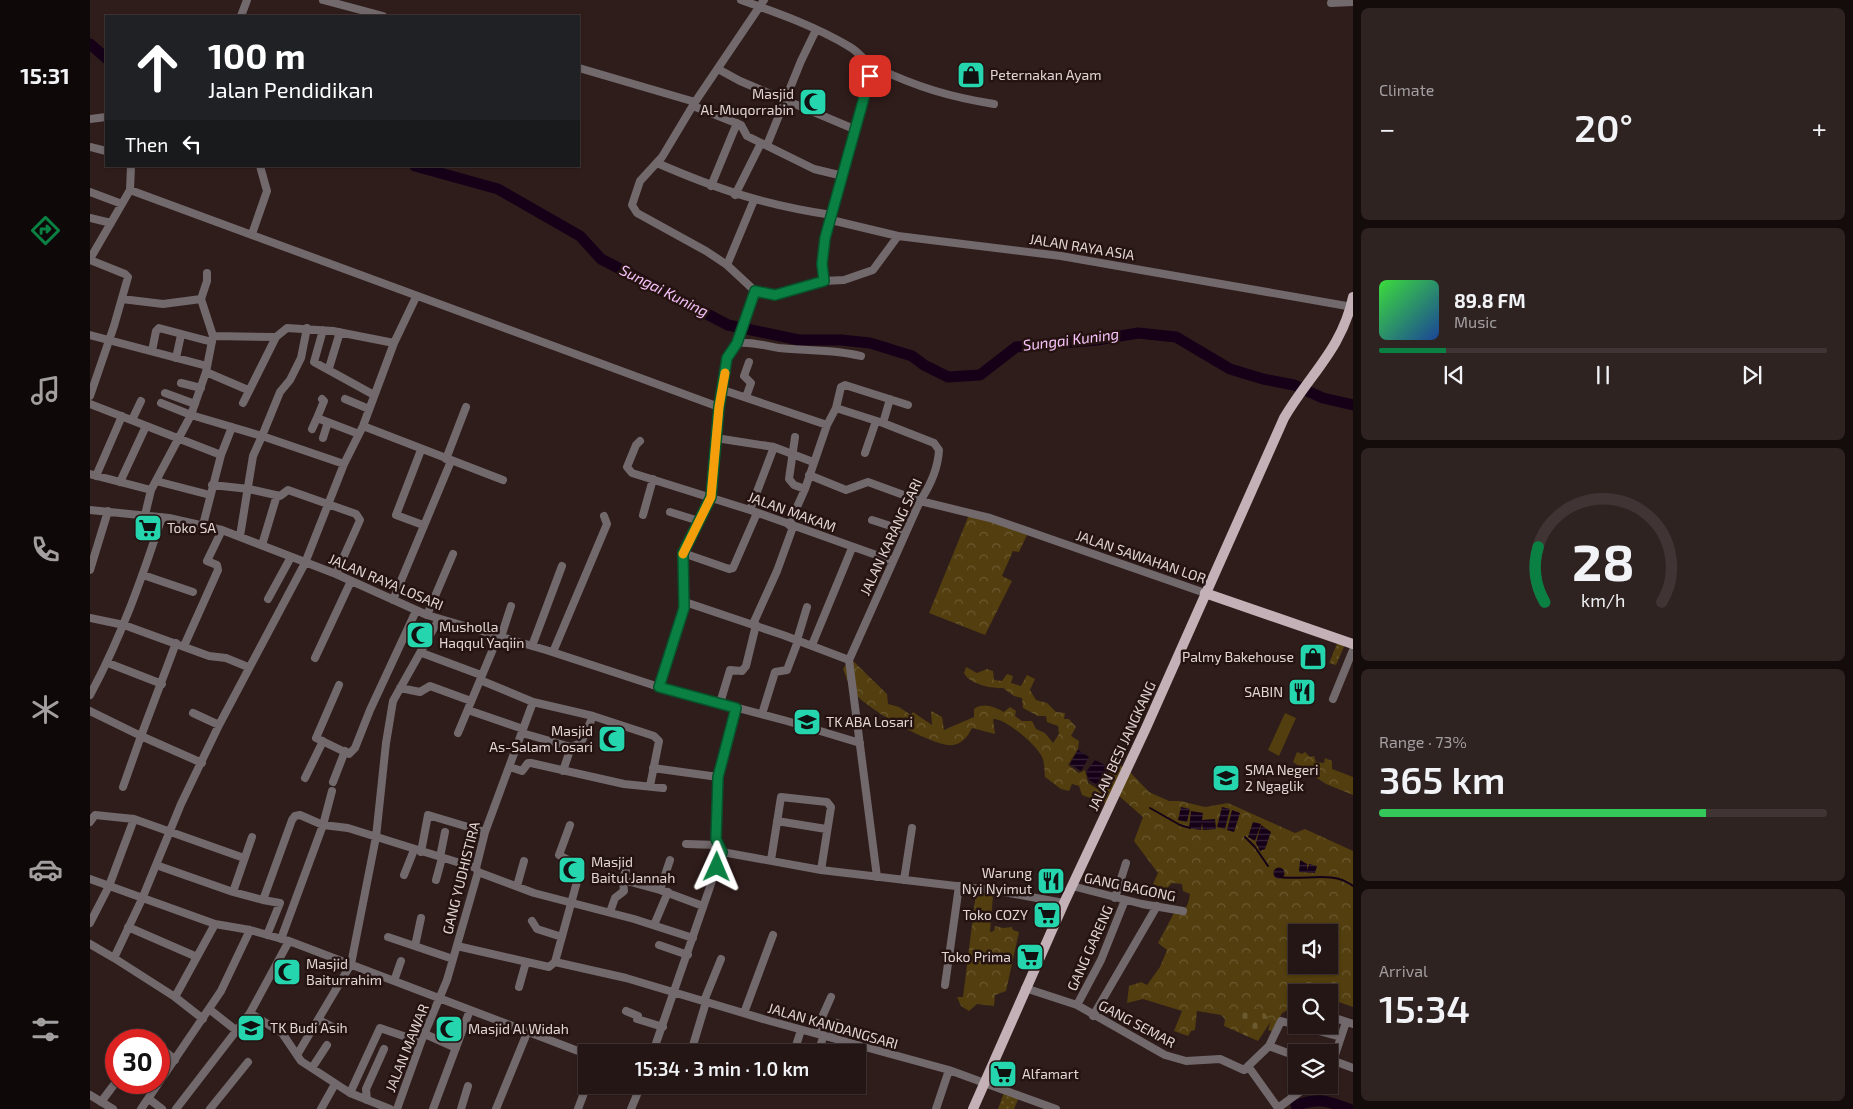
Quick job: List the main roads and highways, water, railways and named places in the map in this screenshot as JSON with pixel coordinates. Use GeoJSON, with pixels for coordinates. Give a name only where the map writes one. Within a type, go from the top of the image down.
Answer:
{"type":"FeatureCollection","features":[{"type":"Feature","properties":{"kind":"main road","name":"JALAN BESI JANGKANG"},"geometry":{"type":"LineString","coordinates":[[973,1109],[1025,988],[1146,728],[1284,418],[1298,396],[1330,355],[1352,304]]}},
{"type":"Feature","properties":{"kind":"main road","name":"JALAN SAWAHAN LOR"},"geometry":{"type":"LineString","coordinates":[[1205,593],[1353,644]]}},
{"type":"Feature","properties":{"kind":"waterway","name":"Sungai Kuning"},"geometry":{"type":"LineString","coordinates":[[90,44],[105,57]]}},
{"type":"Feature","properties":{"kind":"waterway","name":"Sungai Kuning"},"geometry":{"type":"LineString","coordinates":[[419,167],[498,189],[580,236],[601,259],[728,325],[799,340],[841,340],[870,343],[912,356],[924,365],[948,377],[980,375],[1016,347],[1097,340],[1138,333],[1176,337],[1230,369],[1263,379],[1294,385],[1323,398],[1353,405]]}},
{"type":"Feature","properties":{"kind":"waterway"},"geometry":{"type":"LineString","coordinates":[[1150,808],[1180,825],[1190,828]]}},
{"type":"Feature","properties":{"kind":"waterway"},"geometry":{"type":"LineString","coordinates":[[1245,837],[1255,847],[1268,866]]}},
{"type":"Feature","properties":{"kind":"waterway"},"geometry":{"type":"LineString","coordinates":[[1280,877],[1336,878],[1353,886]]}},
{"type":"Feature","properties":{"kind":"waterway"},"geometry":{"type":"LineString","coordinates":[[1296,1105],[1311,1101],[1323,1101],[1349,1109]]}},
{"type":"Feature","properties":{"kind":"place","name":"Peternakan Ayam"},"geometry":{"type":"Point","coordinates":[971,75]}},
{"type":"Feature","properties":{"kind":"place","name":"Masjid Al-Muqorrabin"},"geometry":{"type":"Point","coordinates":[813,102]}},
{"type":"Feature","properties":{"kind":"place","name":"Toko SA"},"geometry":{"type":"Point","coordinates":[148,528]}},
{"type":"Feature","properties":{"kind":"place","name":"Musholla Haqqul Yaqiin"},"geometry":{"type":"Point","coordinates":[420,635]}},
{"type":"Feature","properties":{"kind":"place","name":"Palmy Bakehouse"},"geometry":{"type":"Point","coordinates":[1313,657]}},
{"type":"Feature","properties":{"kind":"place","name":"SABIN"},"geometry":{"type":"Point","coordinates":[1302,692]}},
{"type":"Feature","properties":{"kind":"place","name":"TK ABA Losari"},"geometry":{"type":"Point","coordinates":[807,722]}},
{"type":"Feature","properties":{"kind":"place","name":"Masjid As-Salam Losari"},"geometry":{"type":"Point","coordinates":[612,739]}},
{"type":"Feature","properties":{"kind":"place","name":"SMA Negeri 2 Ngaglik"},"geometry":{"type":"Point","coordinates":[1226,778]}},
{"type":"Feature","properties":{"kind":"place","name":"Masjid Baitul Jannah"},"geometry":{"type":"Point","coordinates":[572,870]}},
{"type":"Feature","properties":{"kind":"place","name":"Warung Nyi Nyimut"},"geometry":{"type":"Point","coordinates":[1051,881]}},
{"type":"Feature","properties":{"kind":"place","name":"Toko COZY"},"geometry":{"type":"Point","coordinates":[1047,915]}},
{"type":"Feature","properties":{"kind":"place","name":"Toko Prima"},"geometry":{"type":"Point","coordinates":[1030,957]}},
{"type":"Feature","properties":{"kind":"place","name":"Masjid Baiturrahim"},"geometry":{"type":"Point","coordinates":[287,972]}},
{"type":"Feature","properties":{"kind":"place","name":"TK Budi Asih"},"geometry":{"type":"Point","coordinates":[251,1028]}},
{"type":"Feature","properties":{"kind":"place","name":"Masjid Al Widah"},"geometry":{"type":"Point","coordinates":[449,1029]}},
{"type":"Feature","properties":{"kind":"place","name":"Alfamart"},"geometry":{"type":"Point","coordinates":[1003,1074]}}]}
